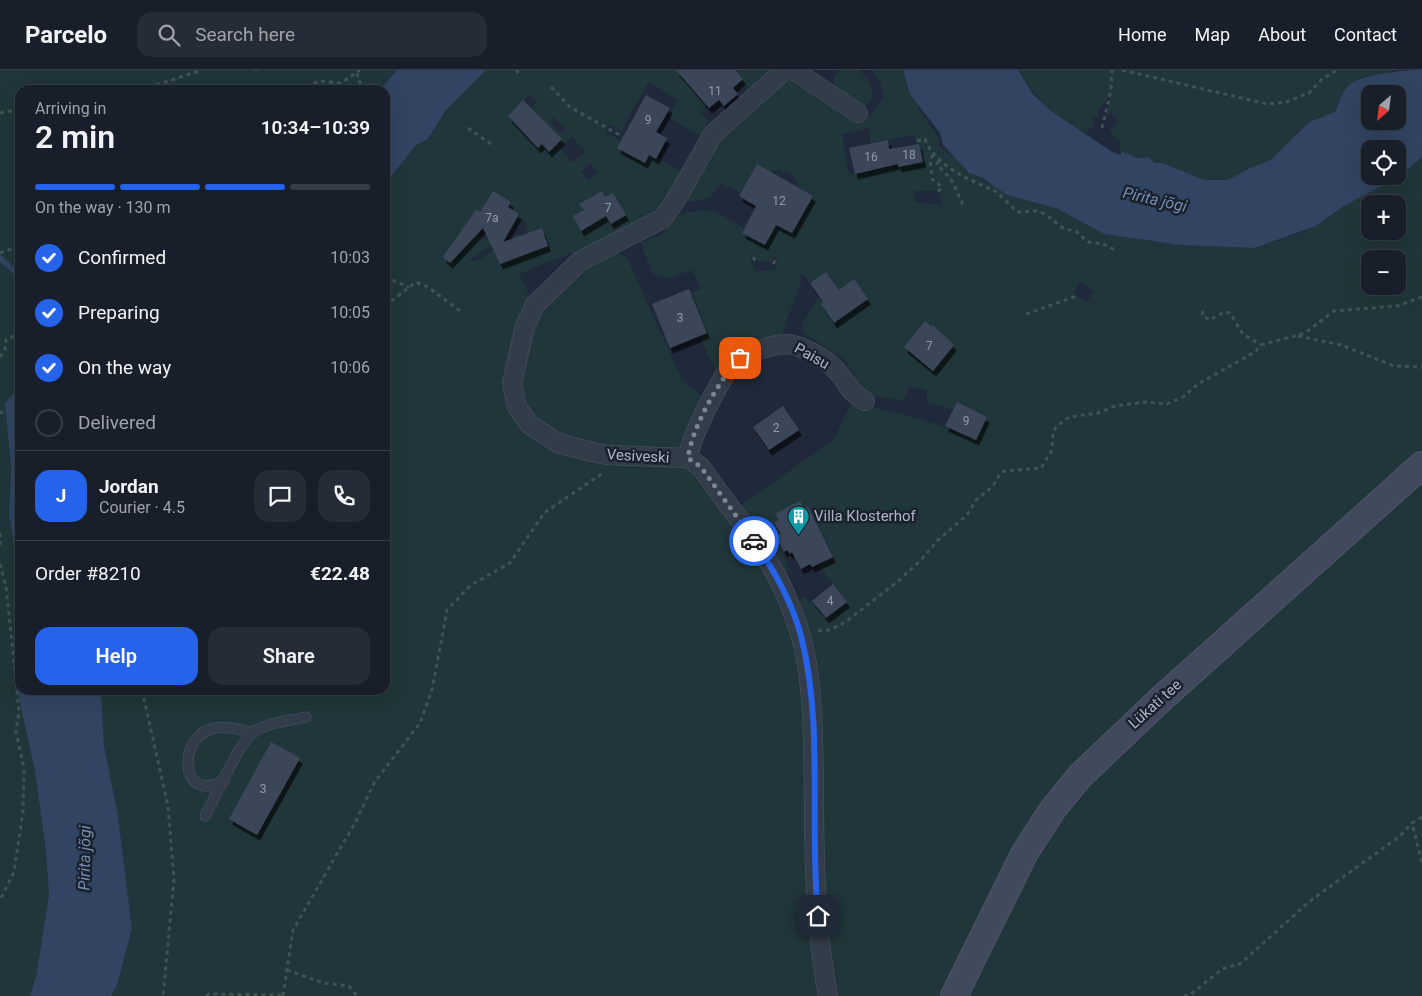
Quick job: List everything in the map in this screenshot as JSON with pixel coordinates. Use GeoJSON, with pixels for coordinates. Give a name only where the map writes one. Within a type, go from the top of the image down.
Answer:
{"type":"FeatureCollection","features":[{"type":"Feature","properties":{"kind":"main road","name":"Lükati tee"},"geometry":{"type":"LineString","coordinates":[[954,996],[1024,854],[1053,809],[1080,776],[1161,699],[1422,465]]}},
{"type":"Feature","properties":{"kind":"street","name":"Vesiveski"},"geometry":{"type":"LineString","coordinates":[[785,70],[713,134],[674,203],[662,219],[580,261],[530,311],[512,383],[514,395],[523,416],[530,425],[558,443],[592,452],[628,456],[688,458],[701,467],[770,564],[783,588],[800,635],[811,712],[814,873],[822,957],[828,996]]}},
{"type":"Feature","properties":{"kind":"street"},"geometry":{"type":"LineString","coordinates":[[793,70],[858,113]]}},
{"type":"Feature","properties":{"kind":"street","name":"Paisu"},"geometry":{"type":"LineString","coordinates":[[688,458],[694,436],[712,400],[734,364],[749,353],[782,343],[793,344],[803,348],[835,369],[853,394],[865,401]]}},
{"type":"Feature","properties":{"kind":"lane"},"geometry":{"type":"LineString","coordinates":[[205,816],[243,744],[252,733],[268,725],[306,717]]}},
{"type":"Feature","properties":{"kind":"lane"},"geometry":{"type":"LineString","coordinates":[[224,780],[213,786],[202,786],[191,778],[186,766],[189,752],[197,738],[212,728],[237,728],[252,733]]}},
{"type":"Feature","properties":{"kind":"path"},"geometry":{"type":"LineString","coordinates":[[159,85],[184,78],[202,70]]}},
{"type":"Feature","properties":{"kind":"path"},"geometry":{"type":"LineString","coordinates":[[516,70],[521,74]]}},
{"type":"Feature","properties":{"kind":"path"},"geometry":{"type":"LineString","coordinates":[[1102,128],[1111,90],[1112,70]]}},
{"type":"Feature","properties":{"kind":"path"},"geometry":{"type":"LineString","coordinates":[[1122,70],[1267,104],[1286,102],[1309,93],[1322,79],[1337,70]]}},
{"type":"Feature","properties":{"kind":"path"},"geometry":{"type":"LineString","coordinates":[[310,85],[319,81],[341,83],[359,71]]}},
{"type":"Feature","properties":{"kind":"path"},"geometry":{"type":"LineString","coordinates":[[359,71],[357,78],[362,85]]}},
{"type":"Feature","properties":{"kind":"path"},"geometry":{"type":"LineString","coordinates":[[551,87],[570,107],[623,137]]}},
{"type":"Feature","properties":{"kind":"path"},"geometry":{"type":"LineString","coordinates":[[0,113],[15,111]]}},
{"type":"Feature","properties":{"kind":"path"},"geometry":{"type":"LineString","coordinates":[[468,128],[491,144]]}},
{"type":"Feature","properties":{"kind":"path"},"geometry":{"type":"LineString","coordinates":[[916,141],[925,139],[933,155],[939,160],[979,184],[996,191],[1002,200],[1018,212],[1036,211],[1045,214],[1063,228],[1077,232],[1088,242],[1103,244],[1115,250]]}},
{"type":"Feature","properties":{"kind":"path"},"geometry":{"type":"LineString","coordinates":[[933,155],[930,160],[932,179],[942,188],[936,195]]}},
{"type":"Feature","properties":{"kind":"path"},"geometry":{"type":"LineString","coordinates":[[939,160],[937,164],[952,181],[964,207]]}},
{"type":"Feature","properties":{"kind":"path"},"geometry":{"type":"LineString","coordinates":[[0,254],[15,248]]}},
{"type":"Feature","properties":{"kind":"path"},"geometry":{"type":"LineString","coordinates":[[753,257],[756,262]]}},
{"type":"Feature","properties":{"kind":"path"},"geometry":{"type":"LineString","coordinates":[[773,264],[777,258]]}},
{"type":"Feature","properties":{"kind":"path"},"geometry":{"type":"LineString","coordinates":[[390,279],[409,287]]}},
{"type":"Feature","properties":{"kind":"path"},"geometry":{"type":"LineString","coordinates":[[390,302],[416,282],[460,311]]}},
{"type":"Feature","properties":{"kind":"path"},"geometry":{"type":"LineString","coordinates":[[1026,314],[1077,296]]}},
{"type":"Feature","properties":{"kind":"path"},"geometry":{"type":"LineString","coordinates":[[800,635],[829,630],[844,623],[897,582],[921,560],[937,540],[967,515],[976,500],[994,486],[1000,474],[1005,471],[1041,468],[1052,450],[1053,434],[1061,422],[1076,415],[1098,413],[1114,406],[1144,402],[1167,404],[1183,397],[1198,384],[1255,352],[1262,345],[1297,336],[1314,327],[1334,311],[1397,306],[1422,297]]}},
{"type":"Feature","properties":{"kind":"path"},"geometry":{"type":"LineString","coordinates":[[1203,311],[1202,315],[1209,320],[1225,312],[1230,313],[1236,318],[1244,334],[1262,345]]}},
{"type":"Feature","properties":{"kind":"path"},"geometry":{"type":"LineString","coordinates":[[0,357],[5,350],[6,340],[15,335]]}},
{"type":"Feature","properties":{"kind":"path"},"geometry":{"type":"LineString","coordinates":[[1297,336],[1341,345],[1394,366],[1422,368]]}},
{"type":"Feature","properties":{"kind":"path"},"geometry":{"type":"LineString","coordinates":[[206,996],[209,994],[283,996],[293,930],[356,822],[374,783],[420,723],[432,690],[447,610],[471,585],[510,563],[544,513],[628,456]]}},
{"type":"Feature","properties":{"kind":"path"},"geometry":{"type":"LineString","coordinates":[[0,533],[0,548]]}},
{"type":"Feature","properties":{"kind":"path"},"geometry":{"type":"LineString","coordinates":[[0,564],[6,586],[15,673]]}},
{"type":"Feature","properties":{"kind":"path"},"geometry":{"type":"LineString","coordinates":[[0,900],[14,872],[24,811],[24,777],[16,732],[19,711],[17,695]]}},
{"type":"Feature","properties":{"kind":"path"},"geometry":{"type":"LineString","coordinates":[[143,695],[168,806],[174,879],[163,996]]}},
{"type":"Feature","properties":{"kind":"path"},"geometry":{"type":"LineString","coordinates":[[1184,996],[1190,995],[1222,968],[1240,964],[1310,901],[1400,836],[1412,823],[1422,817]]}},
{"type":"Feature","properties":{"kind":"path"},"geometry":{"type":"LineString","coordinates":[[1412,823],[1422,863]]}},
{"type":"Feature","properties":{"kind":"path"},"geometry":{"type":"LineString","coordinates":[[286,970],[323,983],[349,986],[357,996]]}},
{"type":"Feature","properties":{"kind":"green space"},"geometry":{"type":"Polygon","coordinates":[[[0,70],[397,70],[384,85],[15,85],[15,391],[5,403],[11,468],[9,513],[15,552],[15,695],[19,695],[35,771],[46,852],[49,895],[36,977],[30,996],[0,996],[0,70]]]}},
{"type":"Feature","properties":{"kind":"green space"},"geometry":{"type":"Polygon","coordinates":[[[486,70],[514,70],[520,75],[522,73],[518,70],[681,70],[678,72],[706,105],[700,114],[708,120],[701,136],[669,118],[677,100],[649,81],[621,131],[609,125],[605,132],[621,141],[617,148],[645,163],[649,155],[682,172],[664,204],[644,218],[645,223],[519,274],[532,301],[585,266],[615,250],[627,258],[682,380],[704,398],[685,442],[797,602],[805,596],[809,602],[812,601],[826,618],[847,602],[818,564],[833,556],[828,546],[823,548],[809,507],[775,514],[779,520],[775,523],[781,534],[776,537],[789,570],[784,577],[735,510],[834,439],[850,405],[858,407],[861,405],[891,411],[920,419],[975,440],[987,417],[957,402],[953,409],[927,402],[927,391],[909,386],[906,397],[902,401],[866,395],[845,360],[804,333],[802,324],[819,296],[823,302],[821,304],[835,323],[868,299],[854,280],[839,290],[827,272],[810,283],[803,274],[800,277],[802,280],[782,334],[771,342],[734,349],[719,372],[716,373],[700,336],[707,333],[691,293],[701,289],[692,270],[668,278],[653,274],[640,242],[662,235],[672,219],[685,213],[703,210],[715,212],[744,228],[742,233],[764,245],[776,225],[792,233],[813,196],[801,189],[789,173],[779,170],[769,171],[757,164],[740,193],[721,183],[710,198],[687,202],[684,200],[709,150],[790,77],[859,118],[871,115],[883,99],[881,84],[873,70],[903,70],[910,94],[920,104],[917,107],[940,140],[939,146],[956,159],[969,173],[981,177],[987,183],[1056,208],[1104,234],[1180,245],[1255,248],[1304,232],[1361,197],[1361,240],[1406,240],[1406,195],[1365,195],[1384,185],[1406,185],[1406,171],[1422,157],[1422,996],[111,996],[117,985],[132,929],[118,816],[104,746],[101,695],[390,695],[390,178],[416,145],[429,139],[446,110],[486,70]],[[529,95],[508,116],[538,148],[542,144],[549,151],[562,139],[531,108],[536,102],[529,95]],[[554,117],[550,122],[561,133],[565,129],[554,117]],[[869,128],[842,134],[849,174],[922,162],[919,144],[917,144],[914,135],[871,143],[869,128]],[[572,136],[560,148],[573,163],[585,152],[572,136]],[[590,163],[581,172],[589,180],[598,171],[590,163]],[[914,191],[915,202],[941,205],[941,191],[914,191]],[[490,196],[479,215],[485,219],[478,236],[489,240],[500,217],[513,225],[519,214],[490,196]],[[524,220],[514,224],[513,230],[468,261],[477,261],[519,234],[532,252],[540,249],[546,241],[542,228],[528,234],[524,220]],[[755,256],[750,259],[755,271],[776,270],[778,259],[775,256],[771,262],[759,262],[755,256]],[[1080,282],[1073,293],[1087,302],[1094,291],[1080,282]]]}},
{"type":"Feature","properties":{"kind":"green space"},"geometry":{"type":"Polygon","coordinates":[[[740,70],[779,70],[750,93],[740,82],[743,79],[738,72],[740,70]]]}},
{"type":"Feature","properties":{"kind":"green space"},"geometry":{"type":"Polygon","coordinates":[[[839,70],[859,70],[868,80],[872,92],[871,101],[862,108],[834,89],[834,77],[839,70]]]}},
{"type":"Feature","properties":{"kind":"green space"},"geometry":{"type":"Polygon","coordinates":[[[1018,70],[1395,70],[1379,76],[1359,79],[1348,85],[1342,94],[1335,112],[1329,116],[1321,116],[1298,131],[1286,147],[1271,160],[1248,169],[1228,180],[1204,180],[1163,163],[1155,163],[1146,158],[1129,156],[1119,150],[1120,143],[1109,130],[1118,121],[1111,112],[1107,117],[1110,93],[1104,104],[1097,109],[1099,117],[1092,118],[1095,127],[1088,130],[1088,134],[1056,115],[1048,108],[1018,70]]]}},
{"type":"Feature","properties":{"kind":"water"},"geometry":{"type":"Polygon","coordinates":[[[397,70],[486,70],[446,110],[428,139],[416,145],[390,178],[390,85],[384,85],[397,70]]]}},
{"type":"Feature","properties":{"kind":"water","name":"Pirita jõgi"},"geometry":{"type":"Polygon","coordinates":[[[903,70],[1018,70],[1033,94],[1051,111],[1114,153],[1121,155],[1121,152],[1136,157],[1148,157],[1155,163],[1163,163],[1204,180],[1228,180],[1248,169],[1271,160],[1309,122],[1335,112],[1345,90],[1353,83],[1371,76],[1422,70],[1422,157],[1406,171],[1406,140],[1361,140],[1361,185],[1384,185],[1365,195],[1361,195],[1361,197],[1344,206],[1316,226],[1255,248],[1180,245],[1104,234],[1056,208],[1007,195],[981,177],[969,173],[943,145],[940,133],[910,94],[903,70]]]}},
{"type":"Feature","properties":{"kind":"water"},"geometry":{"type":"Polygon","coordinates":[[[15,391],[15,552],[9,513],[11,468],[5,403],[15,391]]]}},
{"type":"Feature","properties":{"kind":"water","name":"Pirita jõgi"},"geometry":{"type":"Polygon","coordinates":[[[19,695],[101,695],[104,746],[118,816],[132,929],[117,985],[111,996],[30,996],[36,977],[49,895],[46,852],[35,771],[19,695]]]}},
{"type":"Feature","properties":{"kind":"building"},"geometry":{"type":"Polygon","coordinates":[[[676,70],[736,70],[743,79],[733,88],[738,94],[724,106],[719,100],[709,108],[676,70]]]}},
{"type":"Feature","properties":{"kind":"building"},"geometry":{"type":"Polygon","coordinates":[[[646,95],[670,108],[656,132],[667,138],[656,159],[649,155],[645,163],[617,148],[646,95]]]}},
{"type":"Feature","properties":{"kind":"building"},"geometry":{"type":"Polygon","coordinates":[[[523,100],[562,139],[549,152],[542,144],[538,148],[508,116],[523,100]]]}},
{"type":"Feature","properties":{"kind":"building"},"geometry":{"type":"Polygon","coordinates":[[[888,140],[889,149],[919,144],[923,162],[898,167],[898,164],[855,174],[849,148],[888,140]]]}},
{"type":"Feature","properties":{"kind":"building"},"geometry":{"type":"Polygon","coordinates":[[[757,164],[813,196],[792,233],[776,225],[765,245],[742,233],[756,206],[739,196],[757,164]]]}},
{"type":"Feature","properties":{"kind":"building"},"geometry":{"type":"Polygon","coordinates":[[[493,191],[511,202],[508,207],[519,214],[503,242],[542,228],[548,246],[500,264],[483,228],[450,263],[443,257],[476,210],[480,212],[493,191]]]}},
{"type":"Feature","properties":{"kind":"building"},"geometry":{"type":"Polygon","coordinates":[[[602,191],[605,197],[613,193],[626,215],[611,224],[606,216],[581,231],[573,216],[584,210],[579,204],[602,191]]]}},
{"type":"Feature","properties":{"kind":"building"},"geometry":{"type":"Polygon","coordinates":[[[826,272],[839,290],[854,279],[868,299],[834,323],[810,283],[826,272]]]}},
{"type":"Feature","properties":{"kind":"building"},"geometry":{"type":"Polygon","coordinates":[[[689,289],[707,333],[670,348],[652,304],[689,289]]]}},
{"type":"Feature","properties":{"kind":"building"},"geometry":{"type":"Polygon","coordinates":[[[925,321],[932,327],[933,325],[954,345],[933,371],[904,347],[925,321]]]}},
{"type":"Feature","properties":{"kind":"building"},"geometry":{"type":"Polygon","coordinates":[[[957,402],[987,417],[976,440],[945,426],[957,402]]]}},
{"type":"Feature","properties":{"kind":"building"},"geometry":{"type":"Polygon","coordinates":[[[783,406],[799,430],[769,450],[753,427],[783,406]]]}},
{"type":"Feature","properties":{"kind":"building","name":"Villa Klosterhof"},"geometry":{"type":"Polygon","coordinates":[[[800,501],[804,509],[808,506],[833,557],[812,567],[810,564],[801,569],[792,552],[790,554],[787,550],[784,552],[776,536],[781,534],[774,522],[779,520],[775,514],[800,501]]]}},
{"type":"Feature","properties":{"kind":"building"},"geometry":{"type":"Polygon","coordinates":[[[833,584],[847,602],[826,618],[812,601],[833,584]]]}},
{"type":"Feature","properties":{"kind":"building"},"geometry":{"type":"Polygon","coordinates":[[[271,742],[300,758],[257,835],[229,819],[271,742]]]}},
{"type":"Feature","properties":{"kind":"waterway"},"geometry":{"type":"LineString","coordinates":[[0,258],[15,272]]}},
{"type":"Feature","properties":{"kind":"way so far"},"geometry":{"type":"LineString","coordinates":[[740,358],[734,364],[701,421],[690,446],[688,458],[701,467],[722,500],[754,541]]}},
{"type":"Feature","properties":{"kind":"place","name":"Villa Klosterhof"},"geometry":{"type":"Point","coordinates":[798,535]}},
{"type":"Feature","properties":{"kind":"route"},"geometry":{"type":"LineString","coordinates":[[754,541],[770,564],[783,588],[798,626],[804,650],[811,712],[814,873],[818,916]]}}]}
